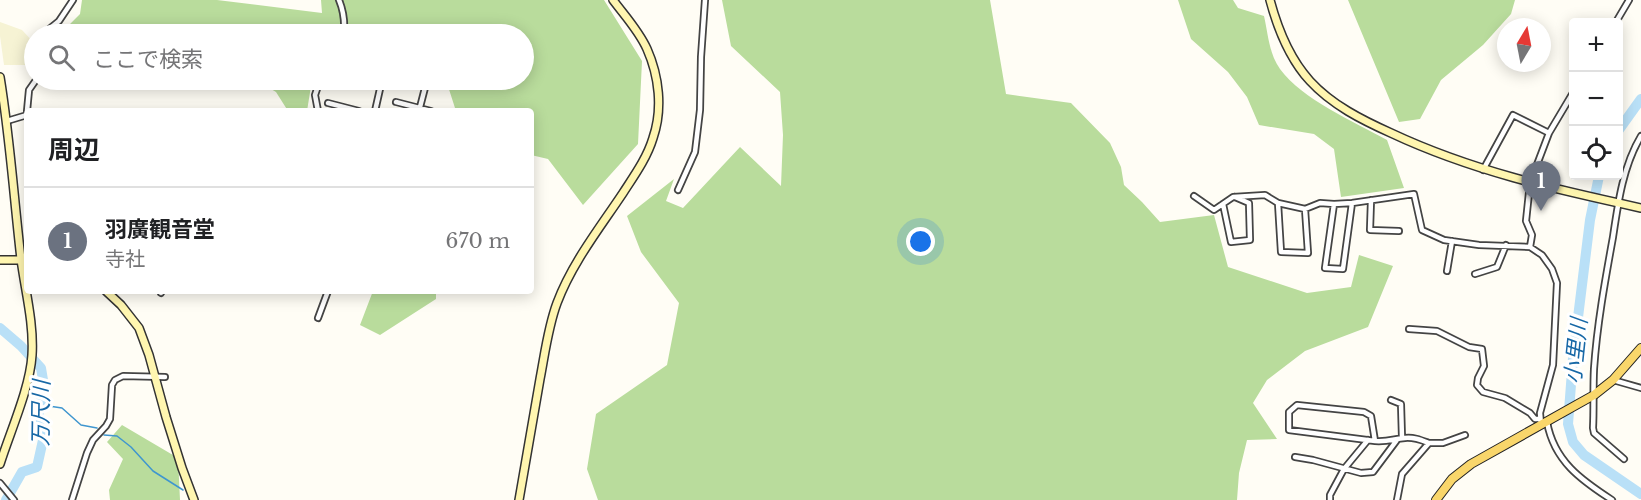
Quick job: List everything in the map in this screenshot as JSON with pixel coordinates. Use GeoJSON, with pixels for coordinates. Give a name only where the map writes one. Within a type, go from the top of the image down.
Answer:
{"type":"FeatureCollection","features":[{"type":"Feature","properties":{"kind":"main road"},"geometry":{"type":"LineString","coordinates":[[1436,500],[1452,479],[1471,464],[1545,420],[1593,396],[1625,369],[1641,348]]}},
{"type":"Feature","properties":{"kind":"street"},"geometry":{"type":"LineString","coordinates":[[55,24],[73,0]]}},
{"type":"Feature","properties":{"kind":"street"},"geometry":{"type":"LineString","coordinates":[[339,0],[345,24]]}},
{"type":"Feature","properties":{"kind":"street"},"geometry":{"type":"LineString","coordinates":[[519,500],[548,334],[557,304],[574,268],[641,165],[654,138],[659,113],[657,80],[653,63],[646,46],[613,0]]}},
{"type":"Feature","properties":{"kind":"street"},"geometry":{"type":"LineString","coordinates":[[678,190],[695,152],[700,110],[705,0]]}},
{"type":"Feature","properties":{"kind":"street"},"geometry":{"type":"LineString","coordinates":[[1270,0],[1285,43],[1310,81],[1329,98],[1380,128],[1435,153],[1483,170],[1641,208]]}},
{"type":"Feature","properties":{"kind":"street"},"geometry":{"type":"LineString","coordinates":[[1618,18],[1629,0]]}},
{"type":"Feature","properties":{"kind":"street"},"geometry":{"type":"LineString","coordinates":[[0,77],[24,259],[0,260]]}},
{"type":"Feature","properties":{"kind":"street"},"geometry":{"type":"LineString","coordinates":[[27,108],[29,90]]}},
{"type":"Feature","properties":{"kind":"street"},"geometry":{"type":"LineString","coordinates":[[317,90],[315,95],[317,108]]}},
{"type":"Feature","properties":{"kind":"street"},"geometry":{"type":"LineString","coordinates":[[376,108],[380,90]]}},
{"type":"Feature","properties":{"kind":"street"},"geometry":{"type":"LineString","coordinates":[[420,108],[425,90]]}},
{"type":"Feature","properties":{"kind":"street"},"geometry":{"type":"LineString","coordinates":[[1530,246],[1532,235],[1526,221],[1530,183],[1549,133],[1569,99]]}},
{"type":"Feature","properties":{"kind":"street"},"geometry":{"type":"LineString","coordinates":[[396,102],[417,108]]}},
{"type":"Feature","properties":{"kind":"street"},"geometry":{"type":"LineString","coordinates":[[328,103],[347,108]]}},
{"type":"Feature","properties":{"kind":"street"},"geometry":{"type":"LineString","coordinates":[[7,121],[24,114]]}},
{"type":"Feature","properties":{"kind":"street"},"geometry":{"type":"LineString","coordinates":[[1483,170],[1513,115],[1549,133]]}},
{"type":"Feature","properties":{"kind":"street"},"geometry":{"type":"LineString","coordinates":[[1624,459],[1594,433],[1594,370],[1616,203],[1635,146],[1641,136]]}},
{"type":"Feature","properties":{"kind":"street"},"geometry":{"type":"LineString","coordinates":[[1194,196],[1214,210],[1233,196],[1265,195],[1278,203],[1305,209],[1320,202],[1352,203],[1414,194],[1422,230],[1444,240],[1479,245],[1530,246],[1542,255],[1552,269],[1557,283],[1552,365],[1540,413],[1567,465],[1585,483],[1612,500]]}},
{"type":"Feature","properties":{"kind":"street"},"geometry":{"type":"LineString","coordinates":[[1223,204],[1231,242],[1250,240],[1248,203],[1233,196]]}},
{"type":"Feature","properties":{"kind":"street"},"geometry":{"type":"LineString","coordinates":[[1371,200],[1370,230],[1399,231]]}},
{"type":"Feature","properties":{"kind":"street"},"geometry":{"type":"LineString","coordinates":[[1278,203],[1281,252],[1308,253],[1305,209]]}},
{"type":"Feature","properties":{"kind":"street"},"geometry":{"type":"LineString","coordinates":[[1334,204],[1325,268],[1343,270],[1352,203]]}},
{"type":"Feature","properties":{"kind":"street"},"geometry":{"type":"LineString","coordinates":[[1447,271],[1452,241]]}},
{"type":"Feature","properties":{"kind":"street"},"geometry":{"type":"LineString","coordinates":[[1475,274],[1497,267],[1506,245]]}},
{"type":"Feature","properties":{"kind":"street"},"geometry":{"type":"LineString","coordinates":[[0,464],[26,386],[31,362],[32,330],[28,294]]}},
{"type":"Feature","properties":{"kind":"street"},"geometry":{"type":"LineString","coordinates":[[112,294],[139,328],[156,378],[169,428],[194,500]]}},
{"type":"Feature","properties":{"kind":"street"},"geometry":{"type":"LineString","coordinates":[[318,318],[327,294]]}},
{"type":"Feature","properties":{"kind":"street"},"geometry":{"type":"LineString","coordinates":[[1409,329],[1437,331],[1469,347],[1482,349],[1484,366],[1478,378],[1478,385],[1484,392],[1505,398],[1535,418],[1545,420]]}},
{"type":"Feature","properties":{"kind":"street"},"geometry":{"type":"LineString","coordinates":[[72,500],[93,440],[110,419],[111,385],[123,376],[165,377]]}},
{"type":"Feature","properties":{"kind":"street"},"geometry":{"type":"LineString","coordinates":[[1613,380],[1641,388]]}},
{"type":"Feature","properties":{"kind":"street"},"geometry":{"type":"LineString","coordinates":[[1295,457],[1361,473],[1373,472],[1400,438],[1401,404],[1391,400]]}},
{"type":"Feature","properties":{"kind":"street"},"geometry":{"type":"LineString","coordinates":[[1375,441],[1371,416],[1364,412],[1298,405],[1289,412],[1289,430],[1375,441],[1386,442],[1400,438],[1413,438],[1443,443],[1465,435]]}},
{"type":"Feature","properties":{"kind":"street"},"geometry":{"type":"LineString","coordinates":[[1329,500],[1344,468],[1368,440]]}},
{"type":"Feature","properties":{"kind":"street"},"geometry":{"type":"LineString","coordinates":[[1397,500],[1402,474],[1429,442]]}},
{"type":"Feature","properties":{"kind":"street"},"geometry":{"type":"LineString","coordinates":[[0,483],[14,500]]}},
{"type":"Feature","properties":{"kind":"shaded area"},"geometry":{"type":"Polygon","coordinates":[[[0,22],[24,32],[24,65],[4,65],[0,22]]]}},
{"type":"Feature","properties":{"kind":"green space"},"geometry":{"type":"Polygon","coordinates":[[[82,0],[217,0],[322,13],[321,0],[604,0],[642,61],[638,144],[583,205],[548,159],[534,156],[534,108],[455,108],[449,90],[534,90],[534,24],[70,24],[80,14],[82,0]]]}},
{"type":"Feature","properties":{"kind":"green space"},"geometry":{"type":"Polygon","coordinates":[[[722,0],[990,0],[1006,94],[1071,103],[1110,143],[1121,167],[1124,185],[1160,222],[1214,215],[1228,267],[1307,293],[1351,287],[1359,255],[1393,266],[1368,327],[1305,351],[1267,380],[1253,403],[1277,439],[1247,440],[1239,473],[1237,500],[598,500],[587,469],[596,414],[667,365],[679,303],[641,252],[627,216],[674,179],[666,201],[683,208],[740,147],[781,186],[783,135],[780,92],[731,46],[722,0]]]}},
{"type":"Feature","properties":{"kind":"green space"},"geometry":{"type":"Polygon","coordinates":[[[1178,0],[1233,0],[1238,8],[1264,16],[1271,50],[1280,69],[1315,100],[1387,140],[1404,188],[1341,197],[1334,149],[1314,134],[1259,125],[1247,97],[1228,72],[1191,39],[1178,0]]]}},
{"type":"Feature","properties":{"kind":"green space"},"geometry":{"type":"Polygon","coordinates":[[[1348,0],[1515,0],[1511,14],[1507,18],[1497,18],[1497,30],[1483,45],[1441,80],[1420,119],[1399,122],[1348,0]]]}},
{"type":"Feature","properties":{"kind":"green space"},"geometry":{"type":"Polygon","coordinates":[[[273,90],[310,90],[307,108],[286,108],[273,90]]]}},
{"type":"Feature","properties":{"kind":"green space"},"geometry":{"type":"Polygon","coordinates":[[[372,294],[436,294],[436,299],[380,335],[360,325],[372,294]]]}},
{"type":"Feature","properties":{"kind":"green space"},"geometry":{"type":"Polygon","coordinates":[[[122,425],[178,458],[180,500],[110,500],[109,490],[123,459],[107,442],[122,425]]]}},
{"type":"Feature","properties":{"kind":"waterway","name":"小里川"},"geometry":{"type":"LineString","coordinates":[[1622,126],[1641,99]]}},
{"type":"Feature","properties":{"kind":"waterway","name":"小里川"},"geometry":{"type":"LineString","coordinates":[[1598,180],[1590,220],[1573,358],[1568,424],[1573,442],[1584,455],[1641,494]]}},
{"type":"Feature","properties":{"kind":"waterway","name":"万尺川"},"geometry":{"type":"LineString","coordinates":[[0,328],[41,368],[44,386],[38,417],[43,440],[37,467],[22,472],[6,500]]}},
{"type":"Feature","properties":{"kind":"waterway"},"geometry":{"type":"LineString","coordinates":[[42,405],[62,408],[81,425],[97,428]]}},
{"type":"Feature","properties":{"kind":"waterway"},"geometry":{"type":"LineString","coordinates":[[104,435],[117,436],[131,447],[153,471],[183,490]]}},
{"type":"Feature","properties":{"kind":"place","name":"羽廣観音堂"},"geometry":{"type":"Point","coordinates":[1541,211]}}]}
